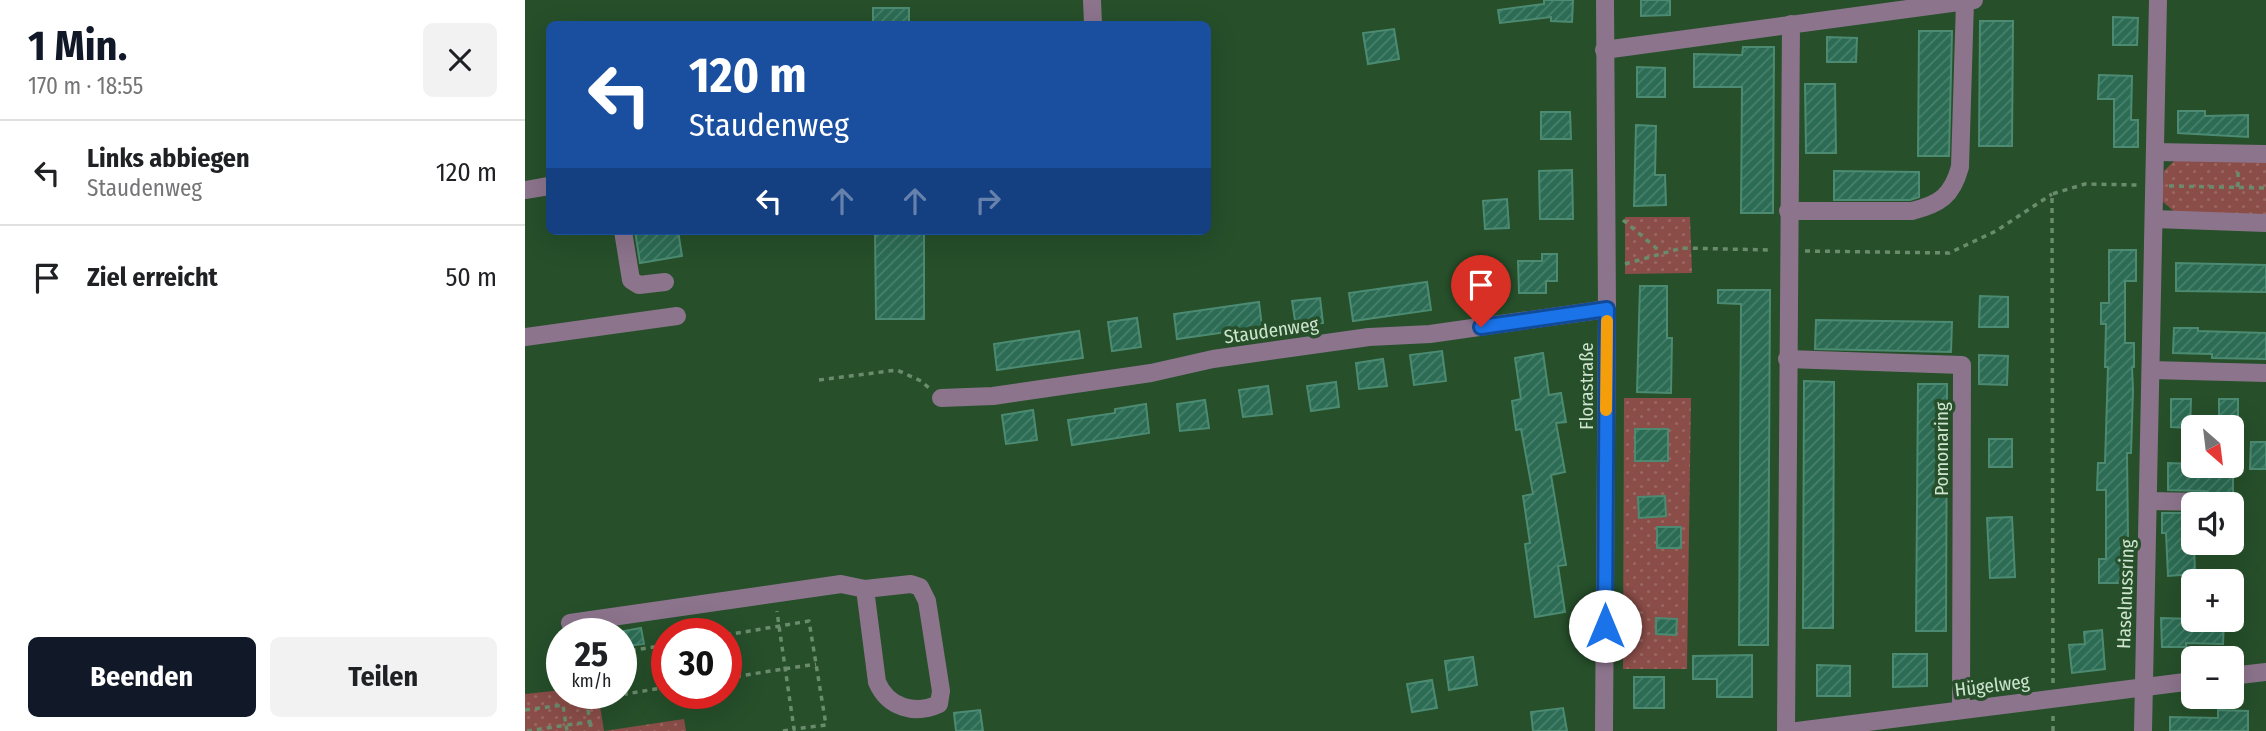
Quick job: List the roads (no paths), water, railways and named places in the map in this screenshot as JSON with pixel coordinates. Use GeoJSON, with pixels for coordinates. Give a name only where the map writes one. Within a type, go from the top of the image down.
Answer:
{"type":"FeatureCollection","features":[{"type":"Feature","properties":{"kind":"street"},"geometry":{"type":"LineString","coordinates":[[1092,0],[1093,21]]}},
{"type":"Feature","properties":{"kind":"street","name":"Florastraße"},"geometry":{"type":"LineString","coordinates":[[1604,731],[1607,309],[1605,0]]}},
{"type":"Feature","properties":{"kind":"street"},"geometry":{"type":"LineString","coordinates":[[1604,50],[1975,0]]}},
{"type":"Feature","properties":{"kind":"street","name":"Haselnussring"},"geometry":{"type":"LineString","coordinates":[[2143,731],[2158,0]]}},
{"type":"Feature","properties":{"kind":"street"},"geometry":{"type":"LineString","coordinates":[[1789,211],[1912,211],[1931,206],[1945,196],[1955,184],[1960,167],[1965,1]]}},
{"type":"Feature","properties":{"kind":"street"},"geometry":{"type":"LineString","coordinates":[[1786,731],[1791,24]]}},
{"type":"Feature","properties":{"kind":"street"},"geometry":{"type":"LineString","coordinates":[[2156,152],[2266,153]]}},
{"type":"Feature","properties":{"kind":"street"},"geometry":{"type":"LineString","coordinates":[[525,190],[546,186]]}},
{"type":"Feature","properties":{"kind":"street"},"geometry":{"type":"LineString","coordinates":[[2154,219],[2266,223]]}},
{"type":"Feature","properties":{"kind":"street"},"geometry":{"type":"LineString","coordinates":[[624,235],[631,280],[639,285],[665,282]]}},
{"type":"Feature","properties":{"kind":"street","name":"Staudenweg"},"geometry":{"type":"LineString","coordinates":[[941,398],[1006,394],[1162,372],[1213,359],[1369,337],[1430,334],[1607,309]]}},
{"type":"Feature","properties":{"kind":"street"},"geometry":{"type":"LineString","coordinates":[[525,337],[677,316]]}},
{"type":"Feature","properties":{"kind":"street","name":"Pomonaring"},"geometry":{"type":"LineString","coordinates":[[1787,359],[1962,365],[1961,710]]}},
{"type":"Feature","properties":{"kind":"street"},"geometry":{"type":"LineString","coordinates":[[2151,370],[2266,373]]}},
{"type":"Feature","properties":{"kind":"street"},"geometry":{"type":"LineString","coordinates":[[2148,502],[2181,502]]}},
{"type":"Feature","properties":{"kind":"street"},"geometry":{"type":"LineString","coordinates":[[605,618],[841,584],[865,589],[911,584],[920,587],[927,601],[941,691],[939,704],[930,708],[901,708],[891,703],[880,690],[865,589]]}},
{"type":"Feature","properties":{"kind":"street"},"geometry":{"type":"LineString","coordinates":[[2244,675],[2266,672]]}},
{"type":"Feature","properties":{"kind":"street","name":"Hügelweg"},"geometry":{"type":"LineString","coordinates":[[1797,731],[2181,682]]}}]}
